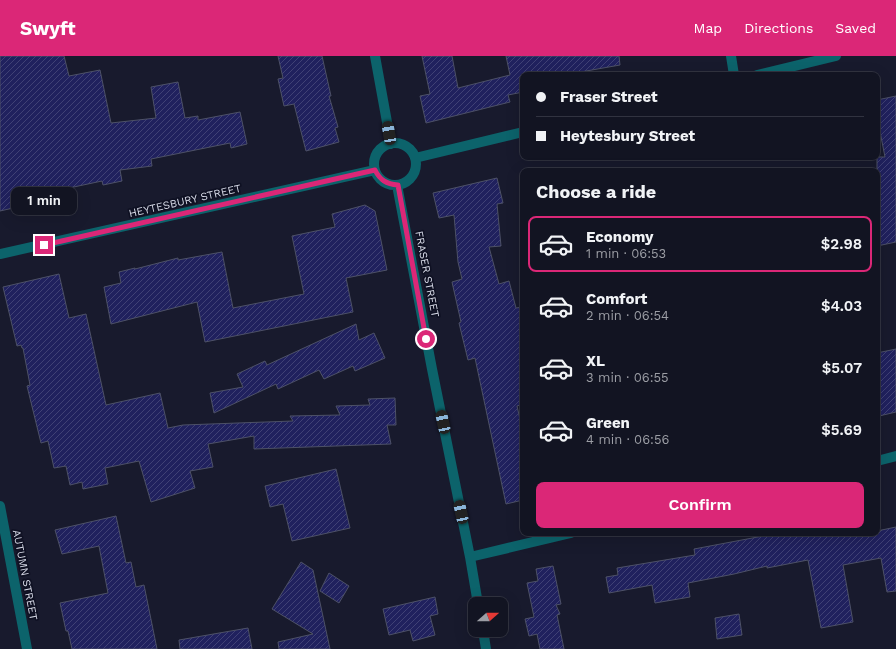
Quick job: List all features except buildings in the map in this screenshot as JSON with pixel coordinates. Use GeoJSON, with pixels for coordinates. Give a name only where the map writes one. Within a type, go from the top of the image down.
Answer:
{"type":"FeatureCollection","features":[{"type":"Feature","properties":{"kind":"street"},"geometry":{"type":"LineString","coordinates":[[375,56],[391,144]]}},
{"type":"Feature","properties":{"kind":"street"},"geometry":{"type":"LineString","coordinates":[[731,56],[734,72]]}},
{"type":"Feature","properties":{"kind":"street"},"geometry":{"type":"LineString","coordinates":[[769,72],[836,56]]}},
{"type":"Feature","properties":{"kind":"street"},"geometry":{"type":"LineString","coordinates":[[415,158],[520,133]]}},
{"type":"Feature","properties":{"kind":"street"},"geometry":{"type":"LineString","coordinates":[[391,144],[403,145],[408,148],[415,158],[416,166],[414,172],[404,183],[398,185],[386,183],[381,180],[375,170],[376,156],[379,150],[391,144]]}},
{"type":"Feature","properties":{"kind":"street","name":"HEYTESBURY STREET"},"geometry":{"type":"LineString","coordinates":[[0,254],[375,170]]}},
{"type":"Feature","properties":{"kind":"street","name":"FRASER STREET"},"geometry":{"type":"LineString","coordinates":[[398,185],[477,597]]}},
{"type":"Feature","properties":{"kind":"street"},"geometry":{"type":"LineString","coordinates":[[880,460],[896,456]]}},
{"type":"Feature","properties":{"kind":"street","name":"AUTUMN STREET"},"geometry":{"type":"LineString","coordinates":[[0,506],[27,649]]}},
{"type":"Feature","properties":{"kind":"street"},"geometry":{"type":"LineString","coordinates":[[470,557],[558,536]]}},
{"type":"Feature","properties":{"kind":"street"},"geometry":{"type":"LineString","coordinates":[[484,637],[486,649]]}},
{"type":"Feature","properties":{"kind":"route"},"geometry":{"type":"LineString","coordinates":[[44,245],[375,170],[381,180],[392,185],[398,185],[426,339]]}}]}
